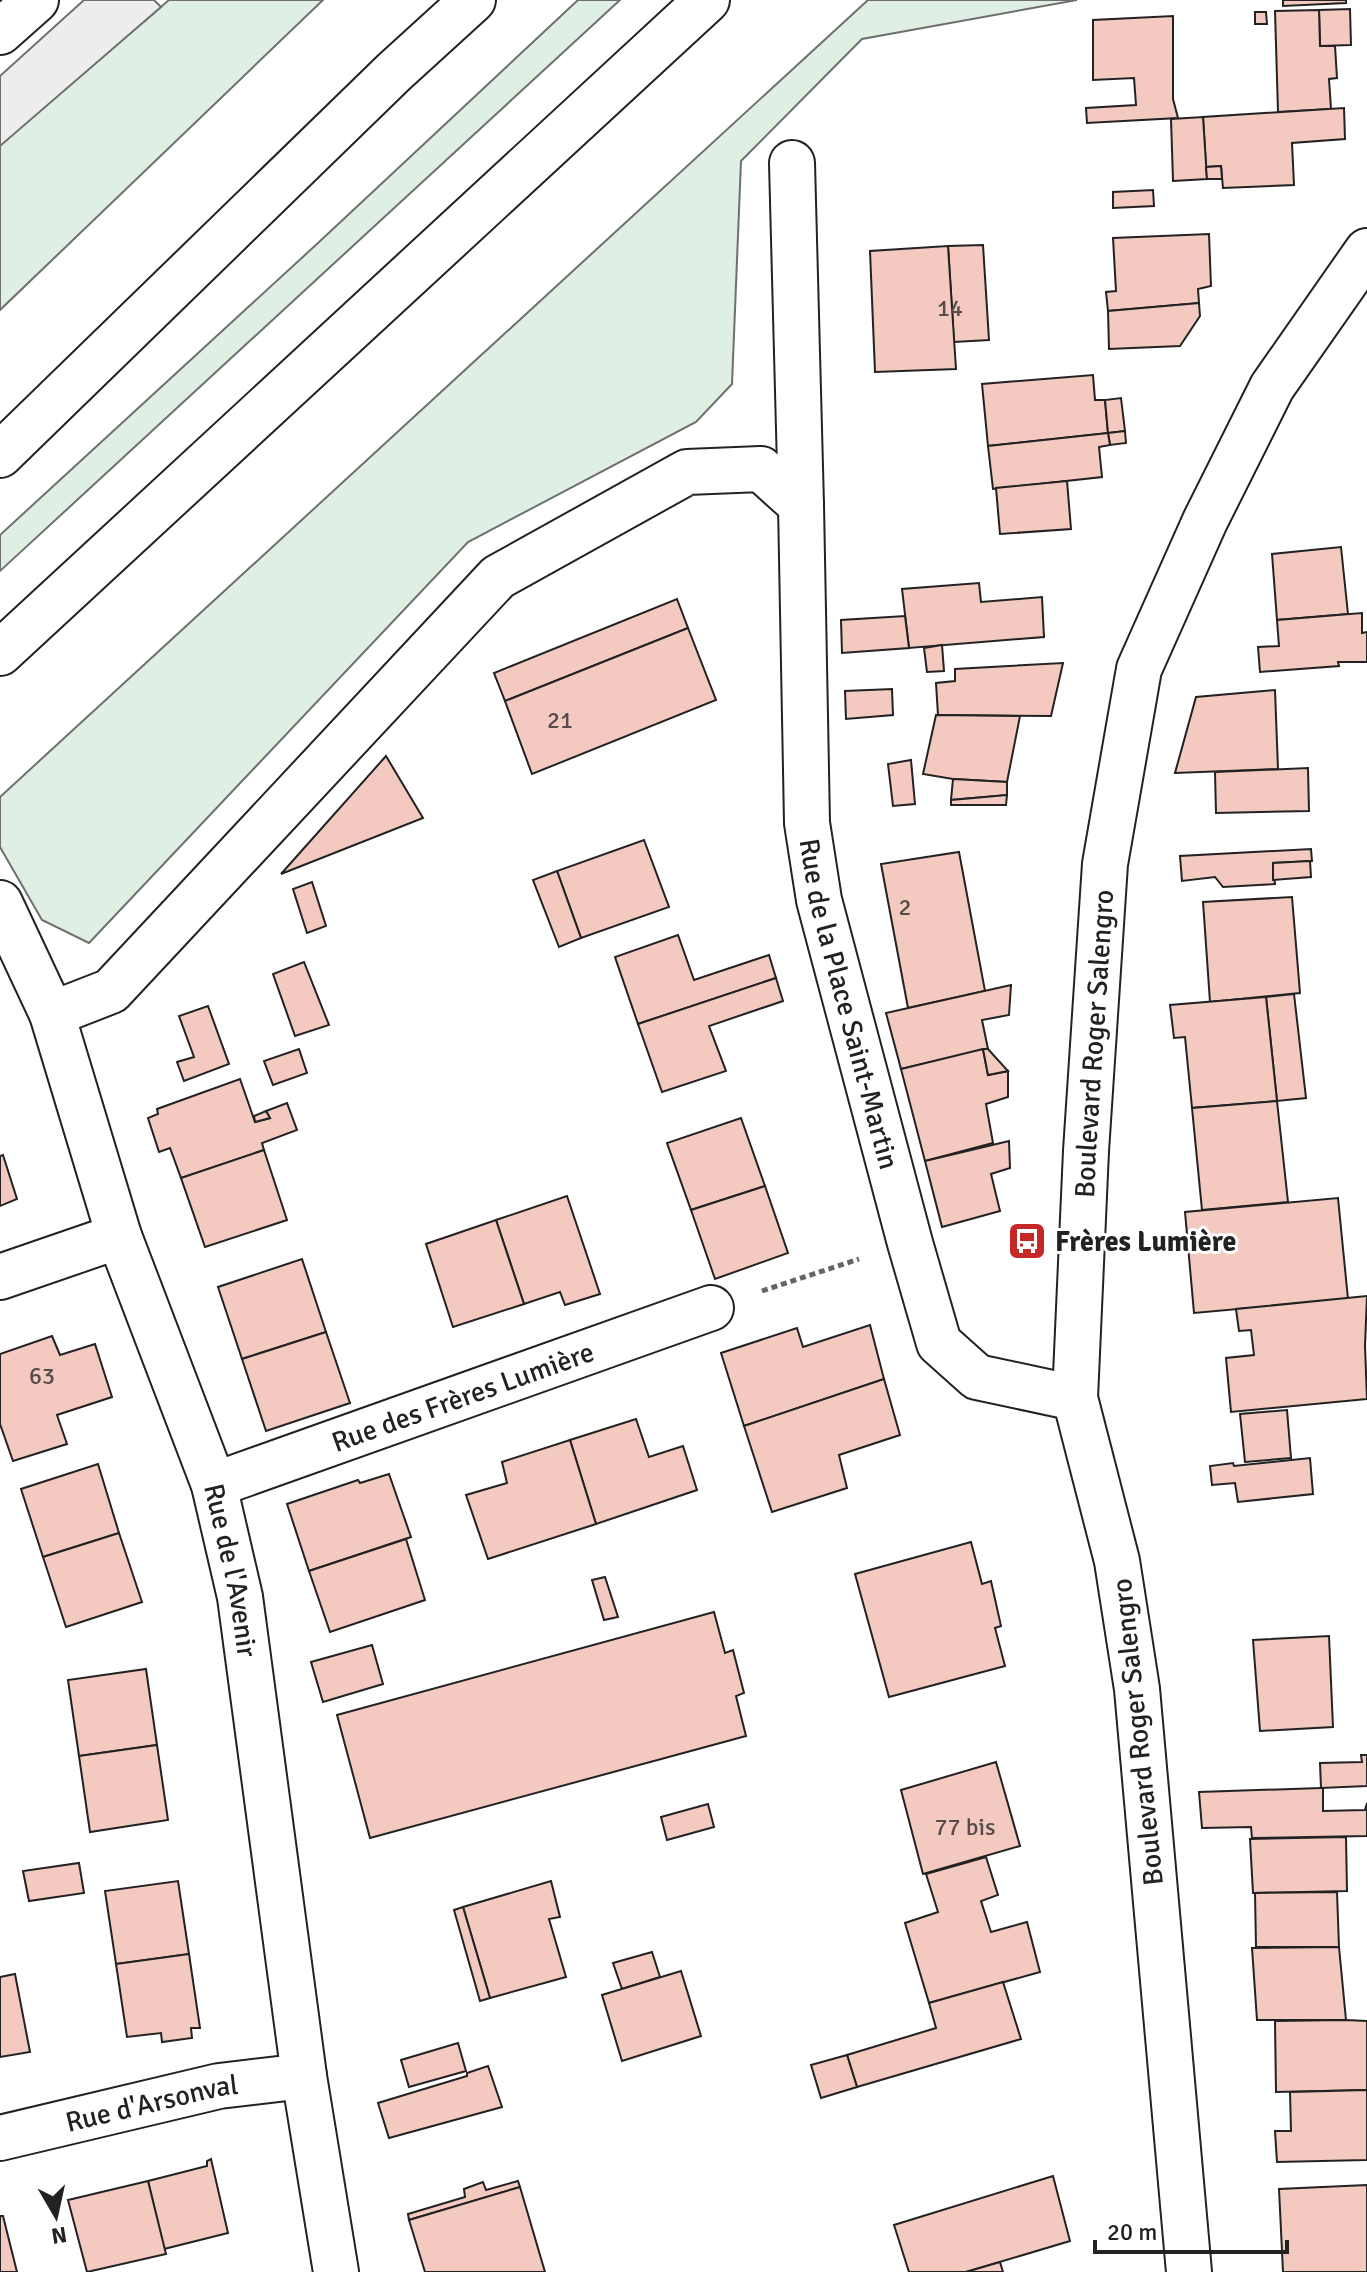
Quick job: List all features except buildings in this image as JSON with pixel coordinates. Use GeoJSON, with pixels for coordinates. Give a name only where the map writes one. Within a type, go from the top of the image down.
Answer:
{"type":"FeatureCollection","features":[{"type":"Feature","properties":{"kind":"main road"},"geometry":{"type":"LineString","coordinates":[[0,32],[36,0]]}},
{"type":"Feature","properties":{"kind":"main road"},"geometry":{"type":"LineString","coordinates":[[0,455],[394,72],[473,0]]}},
{"type":"Feature","properties":{"kind":"main road"},"geometry":{"type":"LineString","coordinates":[[0,653],[707,0]]}},
{"type":"Feature","properties":{"kind":"main road","name":"Rue de la Place Saint-Martin"},"geometry":{"type":"LineString","coordinates":[[792,163],[807,823],[819,900],[939,1343],[977,1377],[1075,1398]]}},
{"type":"Feature","properties":{"kind":"main road","name":"Boulevard Roger Salengro"},"geometry":{"type":"LineString","coordinates":[[1189,2272],[1137,1689],[1117,1561],[1075,1398],[1086,1151],[1105,864],[1139,669],[1205,521],[1272,387],[1367,251]]}},
{"type":"Feature","properties":{"kind":"main road"},"geometry":{"type":"LineString","coordinates":[[52,1014],[111,991],[498,577],[687,472],[761,469],[801,505]]}},
{"type":"Feature","properties":{"kind":"main road","name":"Rue de l'Avenir"},"geometry":{"type":"LineString","coordinates":[[0,903],[52,1014],[119,1236],[214,1485],[240,1597],[304,2076],[336,2272]]}},
{"type":"Feature","properties":{"kind":"main road"},"geometry":{"type":"LineString","coordinates":[[0,1277],[119,1236]]}},
{"type":"Feature","properties":{"kind":"main road","name":"Rue des Frères Lumière"},"geometry":{"type":"LineString","coordinates":[[214,1485],[711,1308]]}},
{"type":"Feature","properties":{"kind":"main road","name":"Rue d'Arsonval"},"geometry":{"type":"LineString","coordinates":[[0,2138],[219,2086],[304,2076]]}},
{"type":"Feature","properties":{"kind":"path"},"geometry":{"type":"LineString","coordinates":[[711,1308],[910,1243]]}},
{"type":"Feature","properties":{"kind":"green space"},"geometry":{"type":"Polygon","coordinates":[[[169,0],[323,0],[0,310],[0,145],[169,0]]]}},
{"type":"Feature","properties":{"kind":"green space"},"geometry":{"type":"Polygon","coordinates":[[[578,0],[620,0],[0,571],[0,535],[578,0]]]}},
{"type":"Feature","properties":{"kind":"green space"},"geometry":{"type":"Polygon","coordinates":[[[868,0],[1077,0],[862,39],[741,161],[732,384],[696,422],[468,542],[89,943],[42,920],[0,847],[0,797],[868,0]]]}},
{"type":"Feature","properties":{"kind":"shaded area"},"geometry":{"type":"Polygon","coordinates":[[[84,0],[154,0],[161,7],[0,146],[0,76],[84,0]]]}},
{"type":"Feature","properties":{"kind":"place","name":"Frères Lumière"},"geometry":{"type":"Point","coordinates":[1027,1241]}}]}
